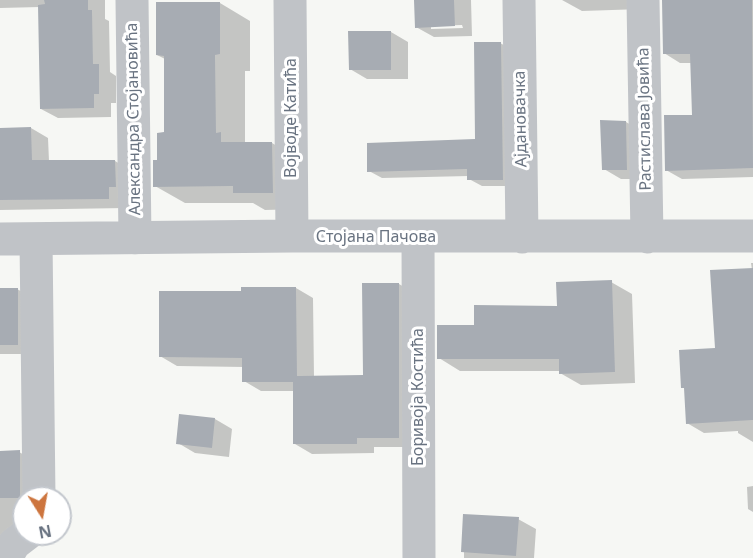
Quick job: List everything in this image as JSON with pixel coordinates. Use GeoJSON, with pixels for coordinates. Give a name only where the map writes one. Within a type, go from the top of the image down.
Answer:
{"type":"FeatureCollection","features":[{"type":"Feature","properties":{"kind":"street","name":"Александра Стојановића"},"geometry":{"type":"LineString","coordinates":[[132,0],[135,238]]}},
{"type":"Feature","properties":{"kind":"street","name":"Војводе Катића"},"geometry":{"type":"LineString","coordinates":[[290,0],[292,236]]}},
{"type":"Feature","properties":{"kind":"street","name":"Ајдановачка"},"geometry":{"type":"LineString","coordinates":[[519,0],[522,237]]}},
{"type":"Feature","properties":{"kind":"street","name":"Растислава Јовића"},"geometry":{"type":"LineString","coordinates":[[643,0],[647,237]]}},
{"type":"Feature","properties":{"kind":"street","name":"Стојана Пачова"},"geometry":{"type":"LineString","coordinates":[[0,239],[292,236],[753,236]]}},
{"type":"Feature","properties":{"kind":"street","name":"Боривоја Костића"},"geometry":{"type":"LineString","coordinates":[[418,237],[419,558]]}},
{"type":"Feature","properties":{"kind":"street"},"geometry":{"type":"LineString","coordinates":[[36,239],[39,486]]}},
{"type":"Feature","properties":{"kind":"building"},"geometry":{"type":"Polygon","coordinates":[[[44,0],[88,0],[88,10],[92,10],[93,64],[99,64],[99,94],[94,94],[94,108],[40,109],[38,5],[45,4],[44,0]]]}},
{"type":"Feature","properties":{"kind":"building"},"geometry":{"type":"Polygon","coordinates":[[[414,0],[454,0],[455,26],[415,28],[414,0]]]}},
{"type":"Feature","properties":{"kind":"building"},"geometry":{"type":"Polygon","coordinates":[[[662,0],[752,0],[753,168],[665,171],[664,115],[692,115],[690,54],[663,54],[662,0]]]}},
{"type":"Feature","properties":{"kind":"building"},"geometry":{"type":"Polygon","coordinates":[[[156,2],[220,2],[220,54],[215,55],[216,133],[221,132],[221,142],[272,142],[273,193],[233,193],[233,186],[153,187],[153,160],[157,160],[157,133],[164,132],[164,56],[156,55],[156,2]]]}},
{"type":"Feature","properties":{"kind":"building"},"geometry":{"type":"Polygon","coordinates":[[[348,31],[391,31],[391,70],[349,70],[348,31]]]}},
{"type":"Feature","properties":{"kind":"building"},"geometry":{"type":"Polygon","coordinates":[[[474,42],[501,42],[503,180],[467,180],[467,169],[367,172],[367,143],[475,139],[474,42]]]}},
{"type":"Feature","properties":{"kind":"building"},"geometry":{"type":"Polygon","coordinates":[[[600,120],[626,121],[627,170],[602,170],[600,120]]]}},
{"type":"Feature","properties":{"kind":"building"},"geometry":{"type":"Polygon","coordinates":[[[31,127],[32,160],[115,160],[116,187],[109,187],[109,199],[0,200],[0,128],[31,127]]]}},
{"type":"Feature","properties":{"kind":"building"},"geometry":{"type":"Polygon","coordinates":[[[753,268],[753,420],[686,424],[679,350],[715,348],[710,270],[753,268]]]}},
{"type":"Feature","properties":{"kind":"building"},"geometry":{"type":"Polygon","coordinates":[[[612,280],[615,372],[559,374],[559,359],[437,359],[437,325],[474,325],[474,305],[557,306],[556,282],[612,280]]]}},
{"type":"Feature","properties":{"kind":"building"},"geometry":{"type":"Polygon","coordinates":[[[362,283],[399,283],[399,438],[357,438],[357,444],[293,444],[293,382],[242,382],[242,358],[159,357],[159,291],[241,291],[241,287],[296,287],[297,376],[363,375],[362,283]]]}},
{"type":"Feature","properties":{"kind":"building"},"geometry":{"type":"Polygon","coordinates":[[[0,288],[18,288],[18,345],[0,345],[0,288]]]}},
{"type":"Feature","properties":{"kind":"building"},"geometry":{"type":"Polygon","coordinates":[[[179,414],[215,418],[212,448],[176,444],[179,414]]]}},
{"type":"Feature","properties":{"kind":"building"},"geometry":{"type":"Polygon","coordinates":[[[20,450],[20,486],[12,486],[12,498],[0,498],[0,451],[20,450]]]}},
{"type":"Feature","properties":{"kind":"building"},"geometry":{"type":"Polygon","coordinates":[[[463,514],[519,517],[516,556],[461,552],[463,514]]]}}]}
